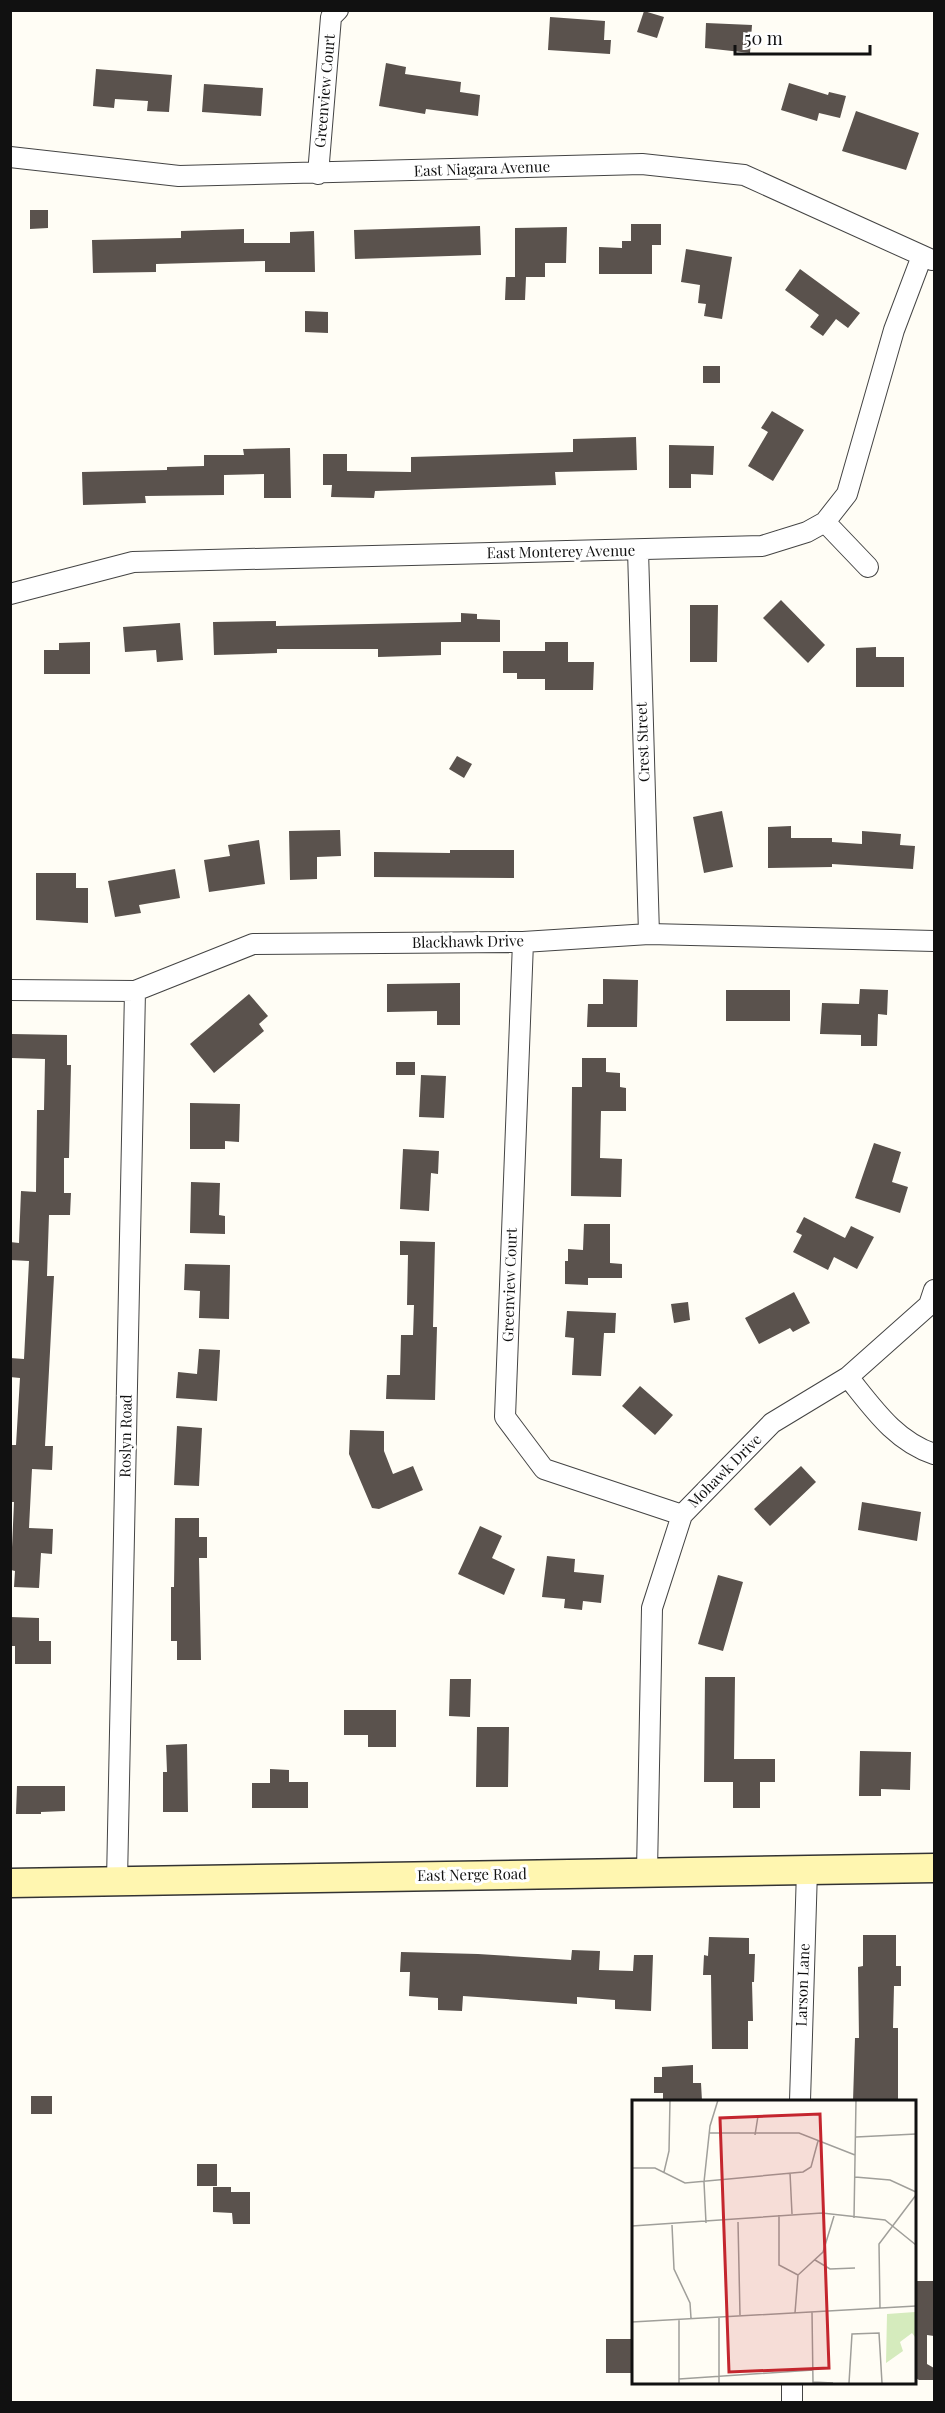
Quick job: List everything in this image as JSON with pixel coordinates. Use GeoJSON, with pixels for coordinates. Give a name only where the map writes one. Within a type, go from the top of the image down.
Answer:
{"type":"FeatureCollection","features":[{"type":"Feature","properties":{"kind":"main road","name":"East Nerge Road"},"geometry":{"type":"LineString","coordinates":[[10,1883],[934,1868]]}},
{"type":"Feature","properties":{"kind":"street","name":"Greenview Court"},"geometry":{"type":"LineString","coordinates":[[318,174],[332,17],[338,10]]}},
{"type":"Feature","properties":{"kind":"street","name":"East Niagara Avenue"},"geometry":{"type":"LineString","coordinates":[[10,157],[179,176],[642,165],[744,175],[928,259]]}},
{"type":"Feature","properties":{"kind":"street","name":"East Monterey Avenue"},"geometry":{"type":"LineString","coordinates":[[10,594],[133,562],[762,546],[807,532],[825,522],[847,494],[894,330],[928,259]]}},
{"type":"Feature","properties":{"kind":"street"},"geometry":{"type":"LineString","coordinates":[[825,522],[868,567]]}},
{"type":"Feature","properties":{"kind":"street","name":"Crest Street"},"geometry":{"type":"LineString","coordinates":[[638,550],[649,934]]}},
{"type":"Feature","properties":{"kind":"street","name":"Blackhawk Drive"},"geometry":{"type":"LineString","coordinates":[[10,990],[135,991],[253,944],[523,942],[649,934],[934,941]]}},
{"type":"Feature","properties":{"kind":"street","name":"Greenview Court"},"geometry":{"type":"LineString","coordinates":[[523,942],[505,1417],[544,1469],[681,1515]]}},
{"type":"Feature","properties":{"kind":"street","name":"Roslyn Road"},"geometry":{"type":"LineString","coordinates":[[117,1881],[135,991]]}},
{"type":"Feature","properties":{"kind":"street","name":"Mohawk Drive"},"geometry":{"type":"LineString","coordinates":[[647,1872],[652,1608],[681,1515],[772,1423],[848,1377],[928,1305],[934,1290]]}},
{"type":"Feature","properties":{"kind":"street"},"geometry":{"type":"LineString","coordinates":[[848,1377],[898,1435],[920,1449],[934,1454]]}},
{"type":"Feature","properties":{"kind":"street","name":"Larson Lane"},"geometry":{"type":"LineString","coordinates":[[800,2100],[807,1870]]}},
{"type":"Feature","properties":{"kind":"street"},"geometry":{"type":"LineString","coordinates":[[792,2383],[792,2403]]}},
{"type":"Feature","properties":{"kind":"building"},"geometry":{"type":"Polygon","coordinates":[[[644,11],[664,17],[657,38],[637,32],[644,11]]]}},
{"type":"Feature","properties":{"kind":"building"},"geometry":{"type":"Polygon","coordinates":[[[550,17],[605,21],[604,40],[611,40],[610,54],[548,50],[550,17]]]}},
{"type":"Feature","properties":{"kind":"building"},"geometry":{"type":"Polygon","coordinates":[[[706,23],[752,25],[750,53],[705,48],[706,23]]]}},
{"type":"Feature","properties":{"kind":"building"},"geometry":{"type":"Polygon","coordinates":[[[386,63],[406,67],[405,74],[461,82],[460,92],[480,95],[478,116],[426,109],[425,114],[379,106],[386,63]]]}},
{"type":"Feature","properties":{"kind":"building"},"geometry":{"type":"Polygon","coordinates":[[[96,69],[172,75],[169,112],[147,111],[148,101],[115,99],[114,108],[93,106],[96,69]]]}},
{"type":"Feature","properties":{"kind":"building"},"geometry":{"type":"Polygon","coordinates":[[[789,83],[828,95],[829,92],[846,96],[840,118],[819,113],[817,121],[781,110],[789,83]]]}},
{"type":"Feature","properties":{"kind":"building"},"geometry":{"type":"Polygon","coordinates":[[[204,84],[263,88],[261,116],[202,112],[204,84]]]}},
{"type":"Feature","properties":{"kind":"building"},"geometry":{"type":"Polygon","coordinates":[[[856,111],[919,133],[906,170],[842,151],[856,111]]]}},
{"type":"Feature","properties":{"kind":"building"},"geometry":{"type":"Polygon","coordinates":[[[30,210],[48,210],[48,228],[30,229],[30,210]]]}},
{"type":"Feature","properties":{"kind":"building"},"geometry":{"type":"Polygon","coordinates":[[[631,224],[661,224],[661,245],[652,245],[652,274],[599,274],[599,247],[622,248],[622,241],[631,241],[631,224]]]}},
{"type":"Feature","properties":{"kind":"building"},"geometry":{"type":"Polygon","coordinates":[[[480,226],[481,255],[355,259],[354,230],[480,226]]]}},
{"type":"Feature","properties":{"kind":"building"},"geometry":{"type":"Polygon","coordinates":[[[567,227],[566,263],[545,263],[545,277],[515,277],[515,228],[567,227]]]}},
{"type":"Feature","properties":{"kind":"building"},"geometry":{"type":"Polygon","coordinates":[[[244,229],[244,243],[290,243],[290,232],[314,231],[315,272],[265,272],[265,261],[156,264],[156,272],[93,273],[92,240],[181,238],[181,231],[244,229]]]}},
{"type":"Feature","properties":{"kind":"building"},"geometry":{"type":"Polygon","coordinates":[[[686,249],[732,257],[722,319],[704,316],[706,304],[698,303],[700,285],[681,282],[686,249]]]}},
{"type":"Feature","properties":{"kind":"building"},"geometry":{"type":"Polygon","coordinates":[[[800,269],[860,313],[848,328],[836,319],[823,336],[810,327],[819,315],[785,290],[800,269]]]}},
{"type":"Feature","properties":{"kind":"building"},"geometry":{"type":"Polygon","coordinates":[[[506,277],[526,277],[525,300],[505,300],[506,277]]]}},
{"type":"Feature","properties":{"kind":"building"},"geometry":{"type":"Polygon","coordinates":[[[305,311],[328,312],[328,333],[305,332],[305,311]]]}},
{"type":"Feature","properties":{"kind":"building"},"geometry":{"type":"Polygon","coordinates":[[[703,366],[720,366],[720,383],[703,383],[703,366]]]}},
{"type":"Feature","properties":{"kind":"building"},"geometry":{"type":"Polygon","coordinates":[[[772,411],[804,430],[773,481],[748,466],[768,432],[761,428],[772,411]]]}},
{"type":"Feature","properties":{"kind":"building"},"geometry":{"type":"Polygon","coordinates":[[[636,437],[637,470],[555,472],[556,485],[375,491],[374,498],[331,497],[332,485],[323,485],[323,454],[347,454],[347,471],[411,472],[411,457],[573,452],[573,439],[636,437]]]}},
{"type":"Feature","properties":{"kind":"building"},"geometry":{"type":"Polygon","coordinates":[[[669,445],[714,446],[713,475],[691,474],[691,488],[669,488],[669,445]]]}},
{"type":"Feature","properties":{"kind":"building"},"geometry":{"type":"Polygon","coordinates":[[[290,448],[291,498],[264,498],[264,474],[224,475],[224,495],[145,496],[146,503],[83,505],[82,472],[167,470],[167,467],[204,466],[204,455],[244,455],[243,449],[290,448]]]}},
{"type":"Feature","properties":{"kind":"building"},"geometry":{"type":"Polygon","coordinates":[[[781,600],[825,645],[808,663],[763,618],[781,600]]]}},
{"type":"Feature","properties":{"kind":"building"},"geometry":{"type":"Polygon","coordinates":[[[690,605],[718,605],[717,662],[690,662],[690,605]]]}},
{"type":"Feature","properties":{"kind":"building"},"geometry":{"type":"Polygon","coordinates":[[[461,613],[477,614],[477,619],[500,620],[500,642],[441,642],[441,655],[378,657],[378,649],[277,649],[277,653],[214,655],[213,622],[276,621],[276,626],[461,622],[461,613]]]}},
{"type":"Feature","properties":{"kind":"building"},"geometry":{"type":"Polygon","coordinates":[[[180,623],[183,660],[157,662],[156,650],[125,652],[123,627],[180,623]]]}},
{"type":"Feature","properties":{"kind":"building"},"geometry":{"type":"Polygon","coordinates":[[[90,642],[90,674],[44,674],[44,650],[59,650],[59,643],[90,642]]]}},
{"type":"Feature","properties":{"kind":"building"},"geometry":{"type":"Polygon","coordinates":[[[545,642],[568,642],[568,662],[594,662],[593,690],[545,690],[545,679],[517,679],[517,673],[503,673],[503,651],[545,651],[545,642]]]}},
{"type":"Feature","properties":{"kind":"building"},"geometry":{"type":"Polygon","coordinates":[[[876,647],[876,657],[904,657],[904,687],[856,687],[856,648],[876,647]]]}},
{"type":"Feature","properties":{"kind":"building"},"geometry":{"type":"Polygon","coordinates":[[[457,756],[472,764],[464,778],[449,769],[457,756]]]}},
{"type":"Feature","properties":{"kind":"building"},"geometry":{"type":"Polygon","coordinates":[[[722,811],[733,867],[704,873],[693,817],[722,811]]]}},
{"type":"Feature","properties":{"kind":"building"},"geometry":{"type":"Polygon","coordinates":[[[791,826],[791,838],[832,838],[832,842],[862,844],[862,831],[901,834],[900,845],[915,846],[913,869],[832,864],[832,867],[768,868],[768,827],[791,826]]]}},
{"type":"Feature","properties":{"kind":"building"},"geometry":{"type":"Polygon","coordinates":[[[340,830],[341,856],[317,857],[317,879],[290,880],[289,831],[340,830]]]}},
{"type":"Feature","properties":{"kind":"building"},"geometry":{"type":"Polygon","coordinates":[[[259,840],[265,884],[209,892],[204,860],[230,856],[228,845],[259,840]]]}},
{"type":"Feature","properties":{"kind":"building"},"geometry":{"type":"Polygon","coordinates":[[[450,850],[514,850],[514,878],[374,877],[374,852],[450,853],[450,850]]]}},
{"type":"Feature","properties":{"kind":"building"},"geometry":{"type":"Polygon","coordinates":[[[175,869],[180,898],[139,905],[141,913],[115,917],[108,881],[175,869]]]}},
{"type":"Feature","properties":{"kind":"building"},"geometry":{"type":"Polygon","coordinates":[[[36,873],[76,873],[76,888],[88,888],[88,923],[36,920],[36,873]]]}},
{"type":"Feature","properties":{"kind":"building"},"geometry":{"type":"Polygon","coordinates":[[[603,979],[638,980],[637,1027],[587,1027],[588,1004],[603,1004],[603,979]]]}},
{"type":"Feature","properties":{"kind":"building"},"geometry":{"type":"Polygon","coordinates":[[[460,983],[460,1025],[437,1025],[437,1011],[387,1012],[387,984],[460,983]]]}},
{"type":"Feature","properties":{"kind":"building"},"geometry":{"type":"Polygon","coordinates":[[[860,989],[888,990],[887,1015],[878,1014],[877,1046],[861,1046],[861,1035],[820,1034],[822,1003],[859,1004],[860,989]]]}},
{"type":"Feature","properties":{"kind":"building"},"geometry":{"type":"Polygon","coordinates":[[[726,990],[790,990],[790,1021],[726,1021],[726,990]]]}},
{"type":"Feature","properties":{"kind":"building"},"geometry":{"type":"Polygon","coordinates":[[[249,994],[268,1016],[259,1024],[264,1031],[214,1073],[190,1044],[249,994]]]}},
{"type":"Feature","properties":{"kind":"building"},"geometry":{"type":"Polygon","coordinates":[[[12,1034],[67,1035],[67,1065],[71,1065],[69,1158],[64,1158],[64,1193],[71,1193],[70,1215],[49,1215],[47,1276],[54,1276],[45,1446],[53,1446],[52,1470],[32,1469],[29,1528],[53,1529],[52,1554],[41,1553],[39,1588],[14,1587],[15,1571],[11,1570],[14,1502],[10,1502],[10,1445],[16,1445],[20,1378],[10,1377],[10,1358],[24,1359],[29,1261],[10,1260],[10,1242],[19,1243],[21,1191],[36,1192],[37,1110],[44,1110],[45,1059],[12,1058],[12,1034]]]}},
{"type":"Feature","properties":{"kind":"building"},"geometry":{"type":"Polygon","coordinates":[[[582,1058],[606,1058],[606,1072],[620,1073],[620,1087],[626,1088],[626,1111],[601,1111],[600,1158],[622,1159],[621,1197],[571,1196],[572,1087],[582,1087],[582,1058]]]}},
{"type":"Feature","properties":{"kind":"building"},"geometry":{"type":"Polygon","coordinates":[[[396,1062],[415,1062],[415,1075],[396,1075],[396,1062]]]}},
{"type":"Feature","properties":{"kind":"building"},"geometry":{"type":"Polygon","coordinates":[[[421,1075],[446,1076],[444,1118],[419,1117],[421,1075]]]}},
{"type":"Feature","properties":{"kind":"building"},"geometry":{"type":"Polygon","coordinates":[[[190,1103],[240,1104],[239,1142],[225,1141],[225,1149],[190,1149],[190,1103]]]}},
{"type":"Feature","properties":{"kind":"building"},"geometry":{"type":"Polygon","coordinates":[[[874,1143],[901,1152],[892,1182],[908,1187],[900,1213],[855,1198],[874,1143]]]}},
{"type":"Feature","properties":{"kind":"building"},"geometry":{"type":"Polygon","coordinates":[[[403,1149],[439,1151],[438,1174],[431,1173],[429,1211],[400,1209],[403,1149]]]}},
{"type":"Feature","properties":{"kind":"building"},"geometry":{"type":"Polygon","coordinates":[[[191,1182],[220,1183],[219,1215],[225,1216],[225,1234],[190,1233],[191,1182]]]}},
{"type":"Feature","properties":{"kind":"building"},"geometry":{"type":"Polygon","coordinates":[[[804,1217],[845,1238],[851,1226],[874,1237],[857,1269],[834,1257],[828,1270],[793,1252],[802,1235],[796,1232],[804,1217]]]}},
{"type":"Feature","properties":{"kind":"building"},"geometry":{"type":"Polygon","coordinates":[[[584,1224],[610,1224],[610,1263],[622,1264],[622,1278],[588,1278],[588,1285],[565,1284],[565,1261],[568,1261],[568,1249],[583,1250],[584,1224]]]}},
{"type":"Feature","properties":{"kind":"building"},"geometry":{"type":"Polygon","coordinates":[[[400,1241],[435,1242],[433,1327],[437,1327],[435,1400],[386,1399],[387,1375],[400,1375],[401,1335],[413,1335],[414,1305],[407,1305],[408,1255],[400,1255],[400,1241]]]}},
{"type":"Feature","properties":{"kind":"building"},"geometry":{"type":"Polygon","coordinates":[[[185,1264],[230,1265],[229,1319],[199,1318],[200,1291],[184,1290],[185,1264]]]}},
{"type":"Feature","properties":{"kind":"building"},"geometry":{"type":"Polygon","coordinates":[[[794,1292],[810,1323],[793,1332],[790,1328],[759,1344],[745,1318],[794,1292]]]}},
{"type":"Feature","properties":{"kind":"building"},"geometry":{"type":"Polygon","coordinates":[[[688,1302],[690,1320],[674,1323],[671,1304],[688,1302]]]}},
{"type":"Feature","properties":{"kind":"building"},"geometry":{"type":"Polygon","coordinates":[[[567,1311],[616,1313],[615,1333],[604,1333],[601,1376],[572,1375],[574,1338],[565,1337],[567,1311]]]}},
{"type":"Feature","properties":{"kind":"building"},"geometry":{"type":"Polygon","coordinates":[[[199,1349],[220,1350],[217,1401],[176,1398],[178,1372],[197,1374],[199,1349]]]}},
{"type":"Feature","properties":{"kind":"building"},"geometry":{"type":"Polygon","coordinates":[[[640,1386],[673,1415],[655,1435],[622,1406],[640,1386]]]}},
{"type":"Feature","properties":{"kind":"building"},"geometry":{"type":"Polygon","coordinates":[[[177,1426],[202,1428],[199,1486],[174,1485],[177,1426]]]}},
{"type":"Feature","properties":{"kind":"building"},"geometry":{"type":"Polygon","coordinates":[[[350,1430],[384,1431],[384,1451],[393,1474],[413,1466],[423,1490],[379,1509],[372,1508],[349,1454],[350,1430]]]}},
{"type":"Feature","properties":{"kind":"building"},"geometry":{"type":"Polygon","coordinates":[[[801,1466],[816,1482],[770,1526],[754,1509],[801,1466]]]}},
{"type":"Feature","properties":{"kind":"building"},"geometry":{"type":"Polygon","coordinates":[[[862,1502],[921,1512],[917,1541],[858,1530],[862,1502]]]}},
{"type":"Feature","properties":{"kind":"building"},"geometry":{"type":"Polygon","coordinates":[[[175,1518],[199,1518],[199,1537],[207,1537],[207,1558],[199,1558],[201,1660],[177,1660],[177,1641],[171,1641],[175,1518]]]}},
{"type":"Feature","properties":{"kind":"building"},"geometry":{"type":"Polygon","coordinates":[[[480,1526],[502,1536],[492,1558],[515,1569],[504,1595],[458,1574],[480,1526]]]}},
{"type":"Feature","properties":{"kind":"building"},"geometry":{"type":"Polygon","coordinates":[[[547,1556],[575,1559],[574,1572],[604,1575],[601,1603],[583,1601],[582,1610],[564,1608],[565,1599],[542,1597],[547,1556]]]}},
{"type":"Feature","properties":{"kind":"building"},"geometry":{"type":"Polygon","coordinates":[[[718,1575],[743,1582],[723,1651],[698,1644],[718,1575]]]}},
{"type":"Feature","properties":{"kind":"building"},"geometry":{"type":"Polygon","coordinates":[[[10,1617],[39,1618],[39,1641],[51,1641],[51,1664],[15,1664],[15,1646],[10,1646],[10,1617]]]}},
{"type":"Feature","properties":{"kind":"building"},"geometry":{"type":"Polygon","coordinates":[[[705,1677],[735,1677],[734,1759],[775,1759],[775,1782],[760,1782],[760,1808],[733,1808],[733,1782],[704,1782],[705,1677]]]}},
{"type":"Feature","properties":{"kind":"building"},"geometry":{"type":"Polygon","coordinates":[[[450,1679],[471,1679],[470,1717],[449,1716],[450,1679]]]}},
{"type":"Feature","properties":{"kind":"building"},"geometry":{"type":"Polygon","coordinates":[[[344,1710],[396,1710],[396,1747],[368,1747],[368,1735],[344,1735],[344,1710]]]}},
{"type":"Feature","properties":{"kind":"building"},"geometry":{"type":"Polygon","coordinates":[[[477,1727],[509,1727],[508,1787],[476,1787],[477,1727]]]}},
{"type":"Feature","properties":{"kind":"building"},"geometry":{"type":"Polygon","coordinates":[[[187,1744],[188,1812],[163,1812],[163,1772],[167,1772],[166,1745],[187,1744]]]}},
{"type":"Feature","properties":{"kind":"building"},"geometry":{"type":"Polygon","coordinates":[[[860,1751],[911,1752],[910,1790],[881,1789],[881,1796],[859,1796],[860,1751]]]}},
{"type":"Feature","properties":{"kind":"building"},"geometry":{"type":"Polygon","coordinates":[[[270,1769],[289,1770],[289,1782],[308,1782],[308,1808],[252,1808],[252,1783],[270,1783],[270,1769]]]}},
{"type":"Feature","properties":{"kind":"building"},"geometry":{"type":"Polygon","coordinates":[[[17,1786],[65,1786],[65,1811],[16,1814],[17,1786]]]}},
{"type":"Feature","properties":{"kind":"building"},"geometry":{"type":"Polygon","coordinates":[[[863,1935],[896,1935],[896,1966],[901,1966],[901,1986],[894,1986],[893,2028],[898,2028],[898,2100],[853,2100],[855,2038],[859,2038],[858,1967],[863,1966],[863,1935]]]}},
{"type":"Feature","properties":{"kind":"building"},"geometry":{"type":"Polygon","coordinates":[[[709,1937],[749,1938],[749,1954],[755,1954],[754,1982],[752,1982],[753,2021],[748,2021],[748,2049],[712,2049],[711,1975],[703,1975],[704,1955],[708,1956],[709,1937]]]}},
{"type":"Feature","properties":{"kind":"building"},"geometry":{"type":"Polygon","coordinates":[[[572,1950],[600,1951],[599,1970],[633,1971],[634,1955],[653,1955],[651,2011],[615,2009],[615,2000],[577,1997],[577,2004],[463,1996],[462,2011],[438,2010],[438,1998],[409,1996],[410,1972],[400,1972],[401,1952],[571,1960],[572,1950]]]}},
{"type":"Feature","properties":{"kind":"building"},"geometry":{"type":"Polygon","coordinates":[[[693,2065],[693,2083],[701,2083],[702,2100],[663,2100],[663,2093],[654,2093],[654,2077],[662,2077],[662,2067],[693,2065]]]}},
{"type":"Feature","properties":{"kind":"building"},"geometry":{"type":"Polygon","coordinates":[[[31,2096],[52,2096],[52,2114],[31,2114],[31,2096]]]}},
{"type":"Feature","properties":{"kind":"building"},"geometry":{"type":"Polygon","coordinates":[[[197,2164],[217,2164],[217,2186],[197,2186],[197,2164]]]}},
{"type":"Feature","properties":{"kind":"building"},"geometry":{"type":"Polygon","coordinates":[[[213,2187],[231,2187],[231,2192],[250,2192],[250,2224],[233,2224],[232,2213],[213,2212],[213,2187]]]}},
{"type":"Feature","properties":{"kind":"building"},"geometry":{"type":"Polygon","coordinates":[[[915,2281],[934,2281],[934,2336],[927,2335],[927,2364],[934,2368],[934,2380],[919,2380],[915,2378],[915,2281]]]}},
{"type":"Feature","properties":{"kind":"building"},"geometry":{"type":"Polygon","coordinates":[[[606,2339],[632,2339],[632,2373],[606,2373],[606,2339]]]}}]}
